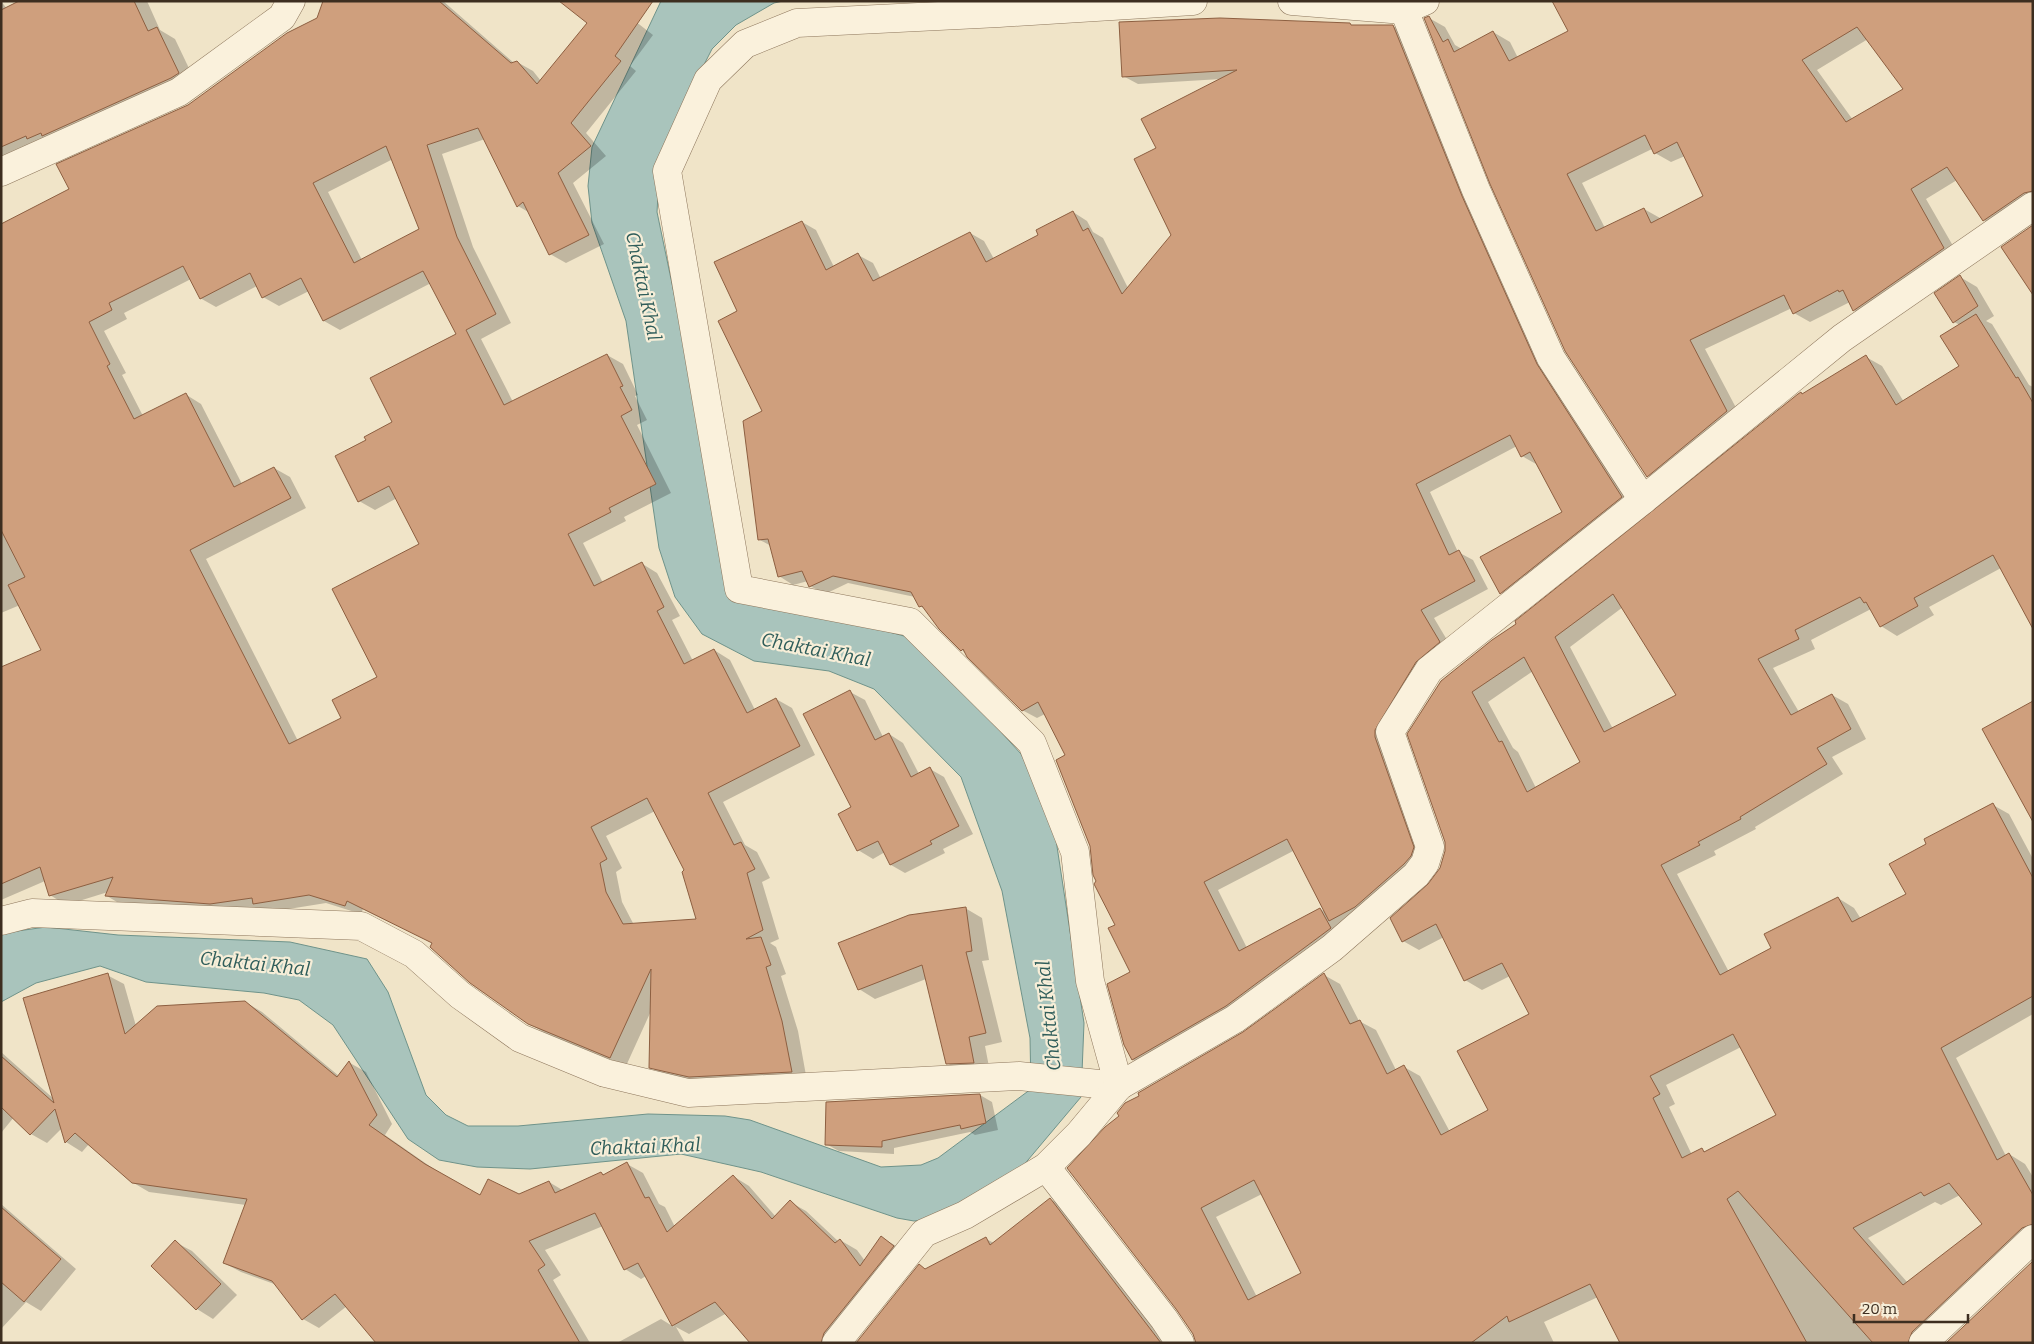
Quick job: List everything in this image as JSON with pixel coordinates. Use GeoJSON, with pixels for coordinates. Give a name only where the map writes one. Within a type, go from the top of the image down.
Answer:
{"type":"FeatureCollection","features":[{"type":"Feature","properties":{"kind":"street"},"geometry":{"type":"LineString","coordinates":[[1,172],[179,92],[282,17],[291,1]]}},
{"type":"Feature","properties":{"kind":"street"},"geometry":{"type":"LineString","coordinates":[[1111,1085],[1090,981],[1075,852],[1032,743],[910,622],[739,589],[667,171],[708,80],[745,44],[797,22],[1009,13],[1193,1]]}},
{"type":"Feature","properties":{"kind":"street"},"geometry":{"type":"LineString","coordinates":[[1292,1],[1415,6],[1476,190],[1551,358],[1643,500]]}},
{"type":"Feature","properties":{"kind":"street"},"geometry":{"type":"LineString","coordinates":[[836,1343],[924,1234],[965,1215],[1046,1167],[1079,1134],[1111,1085],[1235,1019],[1332,948],[1416,876],[1425,863],[1430,847],[1390,732],[1429,670],[1643,500],[1842,338],[2033,206]]}},
{"type":"Feature","properties":{"kind":"street"},"geometry":{"type":"LineString","coordinates":[[1,921],[32,913],[361,926],[414,954],[460,995],[520,1038],[604,1073],[688,1093],[1019,1076],[1111,1085]]}},
{"type":"Feature","properties":{"kind":"street"},"geometry":{"type":"LineString","coordinates":[[1046,1167],[1164,1319],[1180,1343]]}},
{"type":"Feature","properties":{"kind":"street"},"geometry":{"type":"LineString","coordinates":[[1923,1343],[2033,1239]]}},
{"type":"Feature","properties":{"kind":"water","name":"Chaktai Khal"},"geometry":{"type":"Polygon","coordinates":[[[661,1],[783,1],[774,3],[736,25],[712,49],[685,102],[660,160],[657,212],[681,327],[713,517],[730,582],[849,621],[904,636],[940,665],[1021,754],[1045,800],[1056,840],[1084,1023],[1081,1097],[1012,1179],[939,1218],[914,1221],[897,1218],[761,1172],[681,1154],[530,1169],[477,1167],[439,1160],[408,1139],[333,1025],[299,1000],[264,993],[146,982],[100,966],[36,983],[1,1002],[1,933],[46,927],[118,935],[290,942],[367,959],[388,992],[426,1095],[446,1115],[468,1126],[518,1126],[648,1114],[725,1116],[750,1120],[881,1167],[921,1165],[938,1158],[1031,1089],[1030,1038],[1002,891],[961,777],[874,689],[829,671],[754,661],[702,634],[675,597],[659,548],[626,321],[592,223],[588,186],[592,147],[661,1]]]}},
{"type":"Feature","properties":{"kind":"building"},"geometry":{"type":"Polygon","coordinates":[[[19,1],[134,1],[148,31],[157,27],[179,73],[42,136],[41,133],[27,139],[26,136],[1,147],[1,10],[19,1]]]}},
{"type":"Feature","properties":{"kind":"building"},"geometry":{"type":"Polygon","coordinates":[[[323,1],[439,1],[511,63],[517,61],[537,84],[587,23],[559,1],[653,1],[615,56],[621,61],[571,123],[591,146],[558,173],[589,235],[549,255],[523,202],[517,207],[478,128],[427,145],[457,237],[496,314],[466,330],[504,405],[607,354],[623,386],[620,387],[632,410],[621,416],[656,484],[609,508],[611,512],[568,534],[594,586],[642,562],[664,607],[657,611],[684,664],[714,649],[747,713],[776,698],[800,746],[708,793],[734,845],[741,842],[755,869],[747,873],[763,930],[746,939],[761,937],[771,965],[766,967],[782,1021],[792,1072],[689,1077],[649,1068],[651,969],[610,1058],[528,1024],[470,983],[430,947],[432,943],[347,901],[345,906],[309,895],[253,904],[252,898],[210,904],[105,896],[113,877],[49,896],[40,867],[1,884],[1,667],[41,650],[8,585],[25,577],[1,530],[1,224],[69,189],[56,164],[188,105],[287,33],[317,18],[323,1]],[[386,146],[313,183],[354,263],[419,229],[386,146]],[[183,266],[109,303],[112,310],[89,322],[110,364],[107,366],[134,419],[186,393],[234,487],[274,467],[291,498],[190,550],[289,744],[341,718],[332,700],[377,677],[332,589],[419,544],[389,486],[358,502],[335,456],[366,440],[364,437],[392,422],[370,378],[456,334],[423,271],[323,321],[301,278],[262,298],[250,273],[200,299],[183,266]],[[647,798],[591,827],[607,859],[600,863],[606,892],[623,924],[696,919],[682,872],[684,870],[647,798]]]}},
{"type":"Feature","properties":{"kind":"building"},"geometry":{"type":"Polygon","coordinates":[[[1552,1],[2033,1],[2033,191],[2024,193],[1983,221],[1947,167],[1911,189],[1944,248],[1853,311],[1843,290],[1839,292],[1838,290],[1793,314],[1784,295],[1690,340],[1727,411],[1647,477],[1565,351],[1490,184],[1424,18],[1429,16],[1443,42],[1448,39],[1454,52],[1493,31],[1509,61],[1568,31],[1552,1]],[[1857,27],[1802,60],[1846,122],[1903,89],[1857,27]],[[1645,135],[1567,174],[1596,231],[1644,208],[1651,223],[1703,196],[1677,142],[1654,154],[1645,135]]]}},
{"type":"Feature","properties":{"kind":"building"},"geometry":{"type":"Polygon","coordinates":[[[1220,18],[1350,23],[1351,25],[1393,25],[1462,196],[1537,364],[1622,497],[1500,594],[1480,557],[1562,512],[1530,452],[1521,457],[1510,435],[1416,484],[1449,555],[1459,550],[1475,581],[1421,610],[1440,642],[1416,662],[1375,730],[1375,737],[1414,847],[1411,856],[1355,907],[1329,921],[1287,839],[1204,882],[1239,951],[1320,908],[1331,928],[1226,1006],[1132,1060],[1124,1045],[1107,984],[1130,972],[1108,928],[1115,925],[1094,884],[1096,881],[1093,875],[1090,846],[1056,760],[1065,755],[1038,702],[1022,711],[967,657],[963,649],[961,651],[939,629],[922,606],[919,607],[911,592],[833,576],[809,587],[802,571],[778,577],[768,539],[758,540],[743,421],[762,411],[718,321],[737,311],[714,262],[802,221],[826,270],[858,253],[873,281],[970,232],[986,262],[1038,235],[1036,230],[1073,211],[1083,231],[1088,228],[1122,294],[1171,235],[1134,159],[1156,148],[1141,119],[1237,70],[1122,77],[1119,22],[1220,18]]]}},
{"type":"Feature","properties":{"kind":"building"},"geometry":{"type":"Polygon","coordinates":[[[2033,225],[2033,295],[2001,247],[2033,225]]]}},
{"type":"Feature","properties":{"kind":"building"},"geometry":{"type":"Polygon","coordinates":[[[1960,275],[1978,306],[1953,323],[1934,293],[1960,275]]]}},
{"type":"Feature","properties":{"kind":"building"},"geometry":{"type":"Polygon","coordinates":[[[1976,314],[2033,403],[2033,629],[1993,555],[1914,598],[1918,606],[1880,627],[1866,602],[1864,603],[1860,597],[1795,630],[1799,639],[1758,659],[1791,715],[1832,694],[1851,729],[1817,748],[1827,764],[1740,817],[1741,819],[1698,842],[1700,845],[1661,865],[1720,975],[1771,948],[1764,934],[1838,897],[1852,922],[1906,894],[1889,864],[1926,844],[1924,839],[1993,803],[2033,878],[2033,996],[1941,1048],[1997,1160],[2009,1153],[2033,1195],[2033,1224],[2022,1228],[1912,1332],[1908,1343],[1873,1343],[1738,1191],[1727,1199],[1807,1343],[1620,1343],[1590,1284],[1509,1322],[1507,1316],[1471,1343],[1196,1343],[1193,1334],[1176,1309],[1067,1168],[1105,1127],[1119,1116],[1117,1113],[1125,1103],[1139,1096],[1138,1093],[1243,1032],[1324,973],[1350,1024],[1360,1020],[1387,1074],[1404,1065],[1441,1135],[1488,1110],[1457,1051],[1529,1014],[1502,963],[1464,981],[1436,924],[1402,942],[1390,918],[1428,884],[1440,868],[1445,851],[1445,842],[1407,734],[1441,681],[1492,640],[1516,624],[1515,621],[1798,394],[1801,392],[1802,394],[1866,355],[1896,405],[1959,366],[1940,336],[1976,314]],[[1613,594],[1555,637],[1604,732],[1676,695],[1613,594]],[[1524,657],[1472,692],[1499,742],[1502,741],[1527,792],[1580,762],[1524,657]],[[1733,1034],[1650,1076],[1660,1094],[1653,1098],[1682,1158],[1702,1148],[1704,1152],[1776,1115],[1733,1034]],[[1254,1180],[1201,1208],[1248,1300],[1301,1273],[1254,1180]],[[1949,1183],[1924,1196],[1921,1192],[1853,1228],[1903,1285],[1982,1224],[1949,1183]]]}},
{"type":"Feature","properties":{"kind":"building"},"geometry":{"type":"Polygon","coordinates":[[[850,690],[875,740],[889,733],[911,777],[930,767],[959,826],[930,841],[932,844],[890,865],[878,841],[857,851],[838,814],[851,807],[803,714],[850,690]]]}},
{"type":"Feature","properties":{"kind":"building"},"geometry":{"type":"Polygon","coordinates":[[[2033,701],[2033,822],[1982,729],[2033,701]]]}},
{"type":"Feature","properties":{"kind":"building"},"geometry":{"type":"Polygon","coordinates":[[[966,907],[972,951],[966,952],[986,1033],[969,1037],[974,1063],[946,1064],[922,965],[858,990],[838,943],[909,915],[966,907]]]}},
{"type":"Feature","properties":{"kind":"building"},"geometry":{"type":"Polygon","coordinates":[[[108,973],[125,1034],[157,1006],[245,1001],[337,1077],[349,1061],[377,1115],[369,1125],[425,1164],[480,1195],[488,1179],[519,1194],[549,1181],[555,1193],[601,1172],[603,1175],[627,1162],[645,1198],[649,1197],[667,1232],[733,1175],[772,1219],[790,1200],[835,1243],[840,1239],[860,1266],[881,1236],[894,1246],[824,1333],[821,1343],[750,1343],[715,1302],[672,1326],[638,1263],[624,1270],[595,1213],[529,1241],[545,1265],[538,1270],[580,1343],[376,1343],[335,1294],[302,1320],[272,1281],[223,1263],[247,1199],[132,1183],[75,1133],[65,1143],[55,1109],[30,1135],[1,1107],[1,1056],[54,1103],[23,998],[108,973]]]}},
{"type":"Feature","properties":{"kind":"building"},"geometry":{"type":"Polygon","coordinates":[[[980,1094],[986,1123],[961,1129],[960,1125],[882,1141],[882,1147],[825,1145],[826,1102],[980,1094]]]}},
{"type":"Feature","properties":{"kind":"building"},"geometry":{"type":"Polygon","coordinates":[[[1050,1198],[1161,1343],[856,1343],[919,1264],[925,1269],[986,1237],[990,1245],[1050,1198]]]}},
{"type":"Feature","properties":{"kind":"building"},"geometry":{"type":"Polygon","coordinates":[[[1,1207],[61,1259],[24,1302],[1,1282],[1,1207]]]}},
{"type":"Feature","properties":{"kind":"building"},"geometry":{"type":"Polygon","coordinates":[[[175,1240],[221,1284],[196,1310],[151,1266],[175,1240]]]}},
{"type":"Feature","properties":{"kind":"building"},"geometry":{"type":"Polygon","coordinates":[[[2033,1261],[2033,1343],[1946,1343],[2033,1261]]]}}]}
